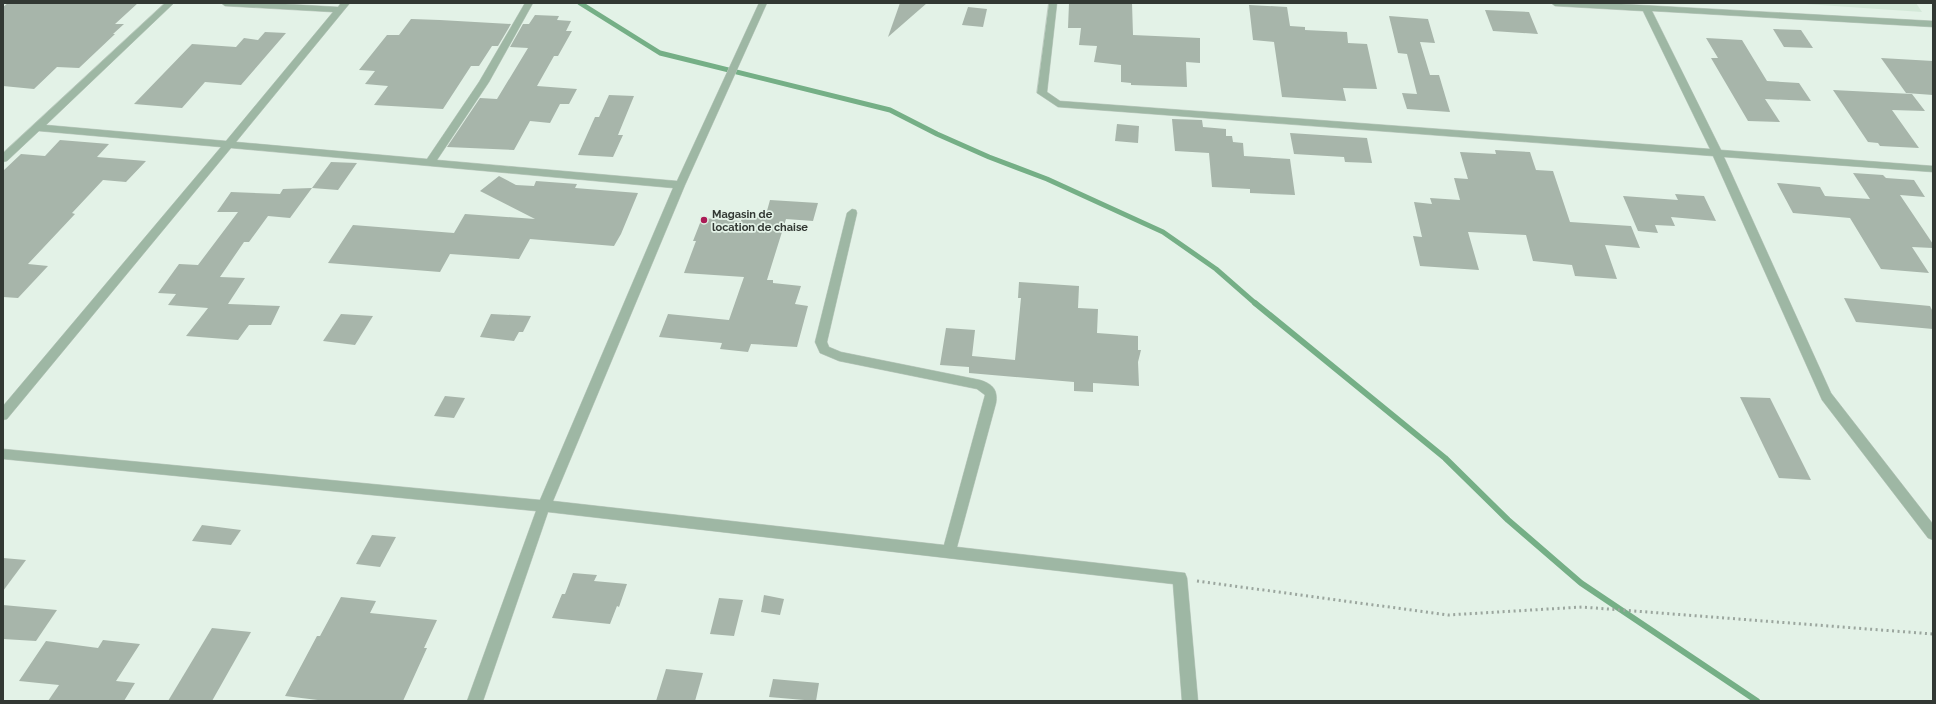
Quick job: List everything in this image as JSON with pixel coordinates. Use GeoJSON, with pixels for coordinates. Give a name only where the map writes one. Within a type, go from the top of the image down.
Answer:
{"type":"FeatureCollection","features":[{"type":"Feature","properties":{"kind":"street"},"geometry":{"type":"LineString","coordinates":[[3,159],[170,3]]}},
{"type":"Feature","properties":{"kind":"street"},"geometry":{"type":"LineString","coordinates":[[225,3],[342,7]]}},
{"type":"Feature","properties":{"kind":"street"},"geometry":{"type":"LineString","coordinates":[[430,162],[484,82],[529,3]]}},
{"type":"Feature","properties":{"kind":"street"},"geometry":{"type":"LineString","coordinates":[[475,701],[544,506],[680,184],[763,3]]}},
{"type":"Feature","properties":{"kind":"street"},"geometry":{"type":"LineString","coordinates":[[1053,3],[1042,93],[1058,104],[1933,169]]}},
{"type":"Feature","properties":{"kind":"street"},"geometry":{"type":"LineString","coordinates":[[1554,3],[1933,24]]}},
{"type":"Feature","properties":{"kind":"street"},"geometry":{"type":"LineString","coordinates":[[3,414],[342,7]]}},
{"type":"Feature","properties":{"kind":"street"},"geometry":{"type":"LineString","coordinates":[[1647,9],[1717,153],[1826,396],[1933,534]]}},
{"type":"Feature","properties":{"kind":"street"},"geometry":{"type":"LineString","coordinates":[[36,127],[680,184]]}},
{"type":"Feature","properties":{"kind":"street"},"geometry":{"type":"LineString","coordinates":[[852,213],[821,342],[824,350],[839,356],[980,385],[991,393],[990,403],[949,552]]}},
{"type":"Feature","properties":{"kind":"street"},"geometry":{"type":"LineString","coordinates":[[3,454],[544,506],[1180,578],[1190,701]]}},
{"type":"Feature","properties":{"kind":"path"},"geometry":{"type":"LineString","coordinates":[[1180,578],[1448,615],[1582,607],[1933,634]]}},
{"type":"Feature","properties":{"kind":"shaded area"},"geometry":{"type":"Polygon","coordinates":[[[1791,3],[1916,3],[1922,12],[1791,3]]]}},
{"type":"Feature","properties":{"kind":"building"},"geometry":{"type":"Polygon","coordinates":[[[8,3],[138,3],[115,24],[124,24],[113,34],[115,34],[79,68],[57,67],[34,89],[3,86],[3,7],[8,3]]]}},
{"type":"Feature","properties":{"kind":"building"},"geometry":{"type":"Polygon","coordinates":[[[900,3],[927,3],[888,37],[900,3]]]}},
{"type":"Feature","properties":{"kind":"building"},"geometry":{"type":"Polygon","coordinates":[[[1069,3],[1132,3],[1133,35],[1200,38],[1200,63],[1186,62],[1187,87],[1131,85],[1131,83],[1121,82],[1121,65],[1094,62],[1097,46],[1079,45],[1081,28],[1068,28],[1069,3]]]}},
{"type":"Feature","properties":{"kind":"building"},"geometry":{"type":"Polygon","coordinates":[[[1249,5],[1287,7],[1290,26],[1305,27],[1305,30],[1347,32],[1348,43],[1367,44],[1377,89],[1343,88],[1346,101],[1282,97],[1274,42],[1253,40],[1249,5]]]}},
{"type":"Feature","properties":{"kind":"building"},"geometry":{"type":"Polygon","coordinates":[[[968,7],[987,9],[983,27],[962,25],[968,7]]]}},
{"type":"Feature","properties":{"kind":"building"},"geometry":{"type":"Polygon","coordinates":[[[1485,10],[1529,12],[1538,34],[1493,31],[1485,10]]]}},
{"type":"Feature","properties":{"kind":"building"},"geometry":{"type":"Polygon","coordinates":[[[535,15],[559,16],[557,20],[571,21],[566,31],[572,31],[558,56],[554,56],[537,86],[577,89],[569,104],[560,104],[550,123],[530,121],[514,150],[447,147],[480,98],[497,99],[528,48],[510,47],[523,24],[529,24],[535,15]]]}},
{"type":"Feature","properties":{"kind":"building"},"geometry":{"type":"Polygon","coordinates":[[[1389,16],[1428,19],[1435,43],[1420,42],[1430,75],[1439,75],[1450,112],[1407,109],[1402,93],[1417,94],[1407,54],[1398,53],[1389,16]]]}},
{"type":"Feature","properties":{"kind":"building"},"geometry":{"type":"Polygon","coordinates":[[[411,19],[511,24],[498,46],[492,46],[479,66],[471,66],[443,109],[374,105],[388,86],[365,84],[375,71],[359,70],[387,35],[399,35],[411,19]]]}},
{"type":"Feature","properties":{"kind":"building"},"geometry":{"type":"Polygon","coordinates":[[[1773,29],[1801,30],[1813,48],[1784,47],[1773,29]]]}},
{"type":"Feature","properties":{"kind":"building"},"geometry":{"type":"Polygon","coordinates":[[[265,32],[286,33],[241,85],[205,82],[182,108],[134,104],[192,44],[236,47],[244,38],[258,40],[265,32]]]}},
{"type":"Feature","properties":{"kind":"building"},"geometry":{"type":"Polygon","coordinates":[[[1706,38],[1742,40],[1767,81],[1799,83],[1811,101],[1765,99],[1780,122],[1748,121],[1711,58],[1718,58],[1706,38]]]}},
{"type":"Feature","properties":{"kind":"building"},"geometry":{"type":"Polygon","coordinates":[[[1881,58],[1933,61],[1933,95],[1906,93],[1881,58]]]}},
{"type":"Feature","properties":{"kind":"building"},"geometry":{"type":"Polygon","coordinates":[[[1833,90],[1912,94],[1925,111],[1892,110],[1919,148],[1880,146],[1878,143],[1868,142],[1833,90]]]}},
{"type":"Feature","properties":{"kind":"building"},"geometry":{"type":"Polygon","coordinates":[[[609,95],[634,96],[618,135],[623,135],[613,157],[578,155],[595,117],[599,117],[609,95]]]}},
{"type":"Feature","properties":{"kind":"building"},"geometry":{"type":"Polygon","coordinates":[[[1172,119],[1202,120],[1203,127],[1226,129],[1226,136],[1232,136],[1233,142],[1243,143],[1244,156],[1290,159],[1295,195],[1250,193],[1250,189],[1212,187],[1209,153],[1175,151],[1172,119]]]}},
{"type":"Feature","properties":{"kind":"building"},"geometry":{"type":"Polygon","coordinates":[[[1117,124],[1139,126],[1138,143],[1115,141],[1117,124]]]}},
{"type":"Feature","properties":{"kind":"building"},"geometry":{"type":"Polygon","coordinates":[[[1290,133],[1367,138],[1372,163],[1345,162],[1344,157],[1294,154],[1290,133]]]}},
{"type":"Feature","properties":{"kind":"building"},"geometry":{"type":"Polygon","coordinates":[[[60,140],[109,144],[97,157],[146,161],[126,182],[103,180],[72,213],[75,214],[28,264],[48,266],[18,298],[3,297],[3,171],[21,154],[45,156],[60,140]]]}},
{"type":"Feature","properties":{"kind":"building"},"geometry":{"type":"Polygon","coordinates":[[[1495,150],[1530,152],[1536,170],[1553,171],[1570,222],[1631,226],[1640,248],[1605,245],[1617,279],[1575,276],[1572,265],[1533,261],[1526,235],[1468,232],[1479,270],[1420,266],[1413,236],[1422,237],[1414,202],[1432,204],[1430,198],[1460,200],[1454,178],[1468,179],[1460,152],[1496,154],[1495,150]]]}},
{"type":"Feature","properties":{"kind":"building"},"geometry":{"type":"Polygon","coordinates":[[[331,162],[357,163],[338,190],[312,188],[331,162]]]}},
{"type":"Feature","properties":{"kind":"building"},"geometry":{"type":"Polygon","coordinates":[[[1853,173],[1883,175],[1886,178],[1914,180],[1925,197],[1900,195],[1933,244],[1933,248],[1912,247],[1929,273],[1881,269],[1850,218],[1793,213],[1777,183],[1820,187],[1825,196],[1870,199],[1853,173]]]}},
{"type":"Feature","properties":{"kind":"building"},"geometry":{"type":"Polygon","coordinates":[[[499,176],[516,185],[534,186],[536,181],[577,184],[575,188],[638,193],[621,234],[614,246],[530,239],[519,259],[450,254],[440,272],[328,263],[353,225],[454,233],[465,214],[535,219],[480,191],[499,176]]]}},
{"type":"Feature","properties":{"kind":"building"},"geometry":{"type":"Polygon","coordinates":[[[312,188],[290,218],[268,216],[249,242],[244,242],[220,277],[245,278],[228,304],[280,306],[271,325],[249,325],[238,340],[186,336],[208,308],[168,305],[176,294],[158,293],[179,264],[198,265],[238,212],[217,212],[231,192],[280,194],[283,189],[312,188]]]}},
{"type":"Feature","properties":{"kind":"building"},"geometry":{"type":"Polygon","coordinates":[[[1675,194],[1704,196],[1716,221],[1671,217],[1675,226],[1655,225],[1658,233],[1638,231],[1623,196],[1678,200],[1675,194]]]}},
{"type":"Feature","properties":{"kind":"building"},"geometry":{"type":"Polygon","coordinates":[[[770,200],[818,203],[813,221],[786,219],[767,280],[773,280],[773,283],[801,286],[795,304],[808,306],[797,347],[751,344],[748,352],[720,349],[722,343],[659,337],[668,314],[729,320],[744,277],[684,273],[696,241],[693,241],[702,218],[741,221],[742,216],[765,218],[770,200]]]}},
{"type":"Feature","properties":{"kind":"building"},"geometry":{"type":"Polygon","coordinates":[[[1019,282],[1079,286],[1078,308],[1098,309],[1097,333],[1138,336],[1138,350],[1141,350],[1138,362],[1139,386],[1093,383],[1093,392],[1074,391],[1074,382],[969,373],[969,367],[940,365],[946,328],[975,330],[972,356],[1015,360],[1021,298],[1018,298],[1019,282]]]}},
{"type":"Feature","properties":{"kind":"building"},"geometry":{"type":"Polygon","coordinates":[[[1844,298],[1930,306],[1933,312],[1933,329],[1856,322],[1844,298]]]}},
{"type":"Feature","properties":{"kind":"building"},"geometry":{"type":"Polygon","coordinates":[[[341,314],[373,316],[355,345],[323,341],[341,314]]]}},
{"type":"Feature","properties":{"kind":"building"},"geometry":{"type":"Polygon","coordinates":[[[491,314],[531,316],[523,332],[519,332],[514,341],[480,337],[491,314]]]}},
{"type":"Feature","properties":{"kind":"building"},"geometry":{"type":"Polygon","coordinates":[[[445,396],[465,398],[454,418],[434,416],[445,396]]]}},
{"type":"Feature","properties":{"kind":"building"},"geometry":{"type":"Polygon","coordinates":[[[1740,397],[1770,398],[1811,480],[1779,478],[1740,397]]]}},
{"type":"Feature","properties":{"kind":"building"},"geometry":{"type":"Polygon","coordinates":[[[202,525],[241,530],[231,545],[192,541],[202,525]]]}},
{"type":"Feature","properties":{"kind":"building"},"geometry":{"type":"Polygon","coordinates":[[[372,535],[396,537],[380,567],[356,564],[372,535]]]}},
{"type":"Feature","properties":{"kind":"building"},"geometry":{"type":"Polygon","coordinates":[[[3,558],[26,560],[3,591],[3,558]]]}},
{"type":"Feature","properties":{"kind":"building"},"geometry":{"type":"Polygon","coordinates":[[[573,573],[597,575],[594,581],[627,584],[619,607],[617,606],[610,624],[552,618],[562,594],[565,594],[573,573]]]}},
{"type":"Feature","properties":{"kind":"building"},"geometry":{"type":"Polygon","coordinates":[[[764,595],[784,599],[780,615],[761,612],[764,595]]]}},
{"type":"Feature","properties":{"kind":"building"},"geometry":{"type":"Polygon","coordinates":[[[341,597],[376,601],[370,613],[437,620],[424,648],[427,648],[403,701],[326,701],[285,696],[317,636],[320,636],[341,597]]]}},
{"type":"Feature","properties":{"kind":"building"},"geometry":{"type":"Polygon","coordinates":[[[719,598],[743,600],[734,636],[710,634],[719,598]]]}},
{"type":"Feature","properties":{"kind":"building"},"geometry":{"type":"Polygon","coordinates":[[[3,605],[57,610],[36,641],[3,639],[3,605]]]}},
{"type":"Feature","properties":{"kind":"building"},"geometry":{"type":"Polygon","coordinates":[[[212,628],[251,632],[212,701],[168,701],[212,628]]]}},
{"type":"Feature","properties":{"kind":"building"},"geometry":{"type":"Polygon","coordinates":[[[103,640],[140,644],[116,681],[135,683],[124,701],[48,701],[59,685],[19,681],[46,641],[98,648],[103,640]]]}},
{"type":"Feature","properties":{"kind":"building"},"geometry":{"type":"Polygon","coordinates":[[[666,669],[703,673],[695,701],[656,701],[666,669]]]}},
{"type":"Feature","properties":{"kind":"building"},"geometry":{"type":"Polygon","coordinates":[[[773,679],[819,683],[816,701],[769,697],[773,679]]]}},
{"type":"Feature","properties":{"kind":"waterway"},"geometry":{"type":"LineString","coordinates":[[580,3],[660,53],[890,110],[937,134],[989,157],[1047,179],[1163,232],[1216,269],[1256,304]]}},
{"type":"Feature","properties":{"kind":"waterway"},"geometry":{"type":"LineString","coordinates":[[1255,303],[1445,458],[1508,520],[1581,583],[1757,701]]}},
{"type":"Feature","properties":{"kind":"place","name":"Magasin de location de chaise"},"geometry":{"type":"Point","coordinates":[704,220]}}]}
